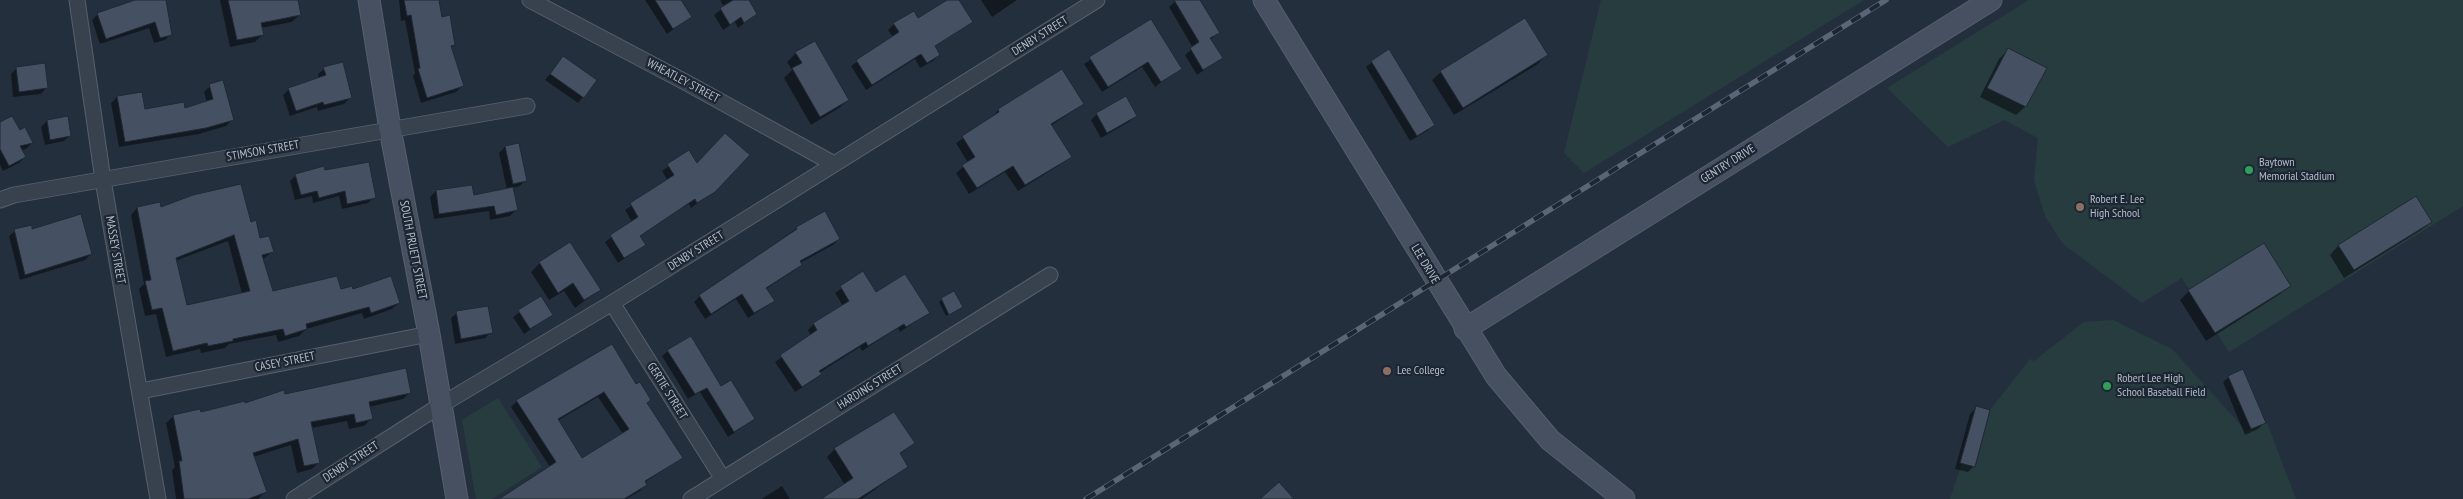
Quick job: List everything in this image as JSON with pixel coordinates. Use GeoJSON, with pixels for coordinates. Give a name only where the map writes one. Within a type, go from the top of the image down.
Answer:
{"type":"FeatureCollection","features":[{"type":"Feature","properties":{"kind":"street","name":"MASSEY STREET"},"geometry":{"type":"LineString","coordinates":[[77,0],[103,180],[141,390],[158,499]]}},
{"type":"Feature","properties":{"kind":"street","name":"SOUTH PRUETT STREET"},"geometry":{"type":"LineString","coordinates":[[369,0],[390,129],[429,334],[457,499]]}},
{"type":"Feature","properties":{"kind":"street","name":"DENBY STREET"},"geometry":{"type":"LineString","coordinates":[[294,499],[441,405],[612,303],[1097,0]]}},
{"type":"Feature","properties":{"kind":"street","name":"LEE DRIVE"},"geometry":{"type":"LineString","coordinates":[[1264,0],[1465,329],[1496,376],[1550,440],[1624,499]]}},
{"type":"Feature","properties":{"kind":"street","name":"GENTRY DRIVE"},"geometry":{"type":"LineString","coordinates":[[1465,329],[1991,0]]}},
{"type":"Feature","properties":{"kind":"street","name":"WHEATLEY STREET"},"geometry":{"type":"LineString","coordinates":[[541,2],[834,164]]}},
{"type":"Feature","properties":{"kind":"street","name":"STIMSON STREET"},"geometry":{"type":"LineString","coordinates":[[0,200],[14,195],[527,106]]}},
{"type":"Feature","properties":{"kind":"street","name":"HARDING STREET"},"geometry":{"type":"LineString","coordinates":[[691,499],[1050,275]]}},
{"type":"Feature","properties":{"kind":"street","name":"GERTIE STREET"},"geometry":{"type":"LineString","coordinates":[[612,303],[723,479]]}},
{"type":"Feature","properties":{"kind":"street","name":"CASEY STREET"},"geometry":{"type":"LineString","coordinates":[[141,390],[429,334]]}},
{"type":"Feature","properties":{"kind":"green space"},"geometry":{"type":"Polygon","coordinates":[[[1601,0],[1864,0],[1584,173],[1564,153],[1601,0]]]}},
{"type":"Feature","properties":{"kind":"green space","name":"Baytown Memorial Stadium"},"geometry":{"type":"Polygon","coordinates":[[[2029,0],[2463,0],[2463,206],[2229,352],[2182,278],[2142,303],[2062,243],[2045,216],[2034,180],[2038,138],[2004,120],[1948,147],[1887,88],[2029,0]]]}},
{"type":"Feature","properties":{"kind":"green space","name":"Robert Lee High School Baseball Field"},"geometry":{"type":"Polygon","coordinates":[[[2113,320],[2172,349],[2246,431],[2267,423],[2296,499],[1950,499],[1962,463],[1976,466],[1990,410],[2030,359],[2034,361],[2084,322],[2113,320]]]}},
{"type":"Feature","properties":{"kind":"green space"},"geometry":{"type":"Polygon","coordinates":[[[498,398],[542,467],[492,499],[476,499],[462,420],[498,398]]]}},
{"type":"Feature","properties":{"kind":"building"},"geometry":{"type":"Polygon","coordinates":[[[135,0],[166,0],[172,35],[160,38],[155,22],[106,39],[97,13],[135,0]]]}},
{"type":"Feature","properties":{"kind":"building"},"geometry":{"type":"Polygon","coordinates":[[[228,0],[298,0],[301,15],[261,23],[264,35],[237,40],[228,0]]]}},
{"type":"Feature","properties":{"kind":"building"},"geometry":{"type":"Polygon","coordinates":[[[404,0],[439,0],[442,17],[450,15],[455,45],[451,46],[464,86],[427,98],[418,69],[420,68],[411,15],[407,16],[404,0]]]}},
{"type":"Feature","properties":{"kind":"building"},"geometry":{"type":"Polygon","coordinates":[[[655,0],[681,0],[692,17],[673,29],[655,0]]]}},
{"type":"Feature","properties":{"kind":"building"},"geometry":{"type":"Polygon","coordinates":[[[733,0],[749,0],[757,14],[744,23],[741,17],[730,25],[720,8],[733,0]]]}},
{"type":"Feature","properties":{"kind":"building"},"geometry":{"type":"Polygon","coordinates":[[[947,0],[959,0],[973,22],[935,46],[940,55],[927,63],[921,54],[872,85],[856,60],[899,32],[893,23],[914,11],[918,18],[947,0]]]}},
{"type":"Feature","properties":{"kind":"building"},"geometry":{"type":"Polygon","coordinates":[[[1174,0],[1200,0],[1220,33],[1210,38],[1223,58],[1203,70],[1190,48],[1199,42],[1174,0]]]}},
{"type":"Feature","properties":{"kind":"building"},"geometry":{"type":"Polygon","coordinates":[[[1525,18],[1548,55],[1463,108],[1440,71],[1525,18]]]}},
{"type":"Feature","properties":{"kind":"building"},"geometry":{"type":"Polygon","coordinates":[[[1151,19],[1182,69],[1161,82],[1148,62],[1108,87],[1089,57],[1151,19]]]}},
{"type":"Feature","properties":{"kind":"building"},"geometry":{"type":"Polygon","coordinates":[[[815,41],[849,100],[820,117],[792,68],[802,63],[795,52],[815,41]]]}},
{"type":"Feature","properties":{"kind":"building"},"geometry":{"type":"Polygon","coordinates":[[[2008,48],[2047,68],[2026,107],[1987,88],[2008,48]]]}},
{"type":"Feature","properties":{"kind":"building"},"geometry":{"type":"Polygon","coordinates":[[[1389,49],[1435,125],[1417,136],[1371,61],[1389,49]]]}},
{"type":"Feature","properties":{"kind":"building"},"geometry":{"type":"Polygon","coordinates":[[[563,56],[597,80],[584,98],[550,74],[563,56]]]}},
{"type":"Feature","properties":{"kind":"building"},"geometry":{"type":"Polygon","coordinates":[[[343,62],[352,98],[324,105],[323,102],[296,111],[288,88],[326,75],[323,67],[343,62]]]}},
{"type":"Feature","properties":{"kind":"building"},"geometry":{"type":"Polygon","coordinates":[[[45,63],[48,88],[19,92],[16,67],[45,63]]]}},
{"type":"Feature","properties":{"kind":"building"},"geometry":{"type":"Polygon","coordinates":[[[1062,69],[1084,104],[1051,124],[1072,157],[1025,185],[1013,166],[977,188],[962,165],[975,157],[962,136],[999,112],[998,109],[1062,69]]]}},
{"type":"Feature","properties":{"kind":"building"},"geometry":{"type":"Polygon","coordinates":[[[223,80],[234,120],[206,128],[125,142],[117,96],[142,92],[145,109],[184,102],[185,108],[213,99],[209,84],[223,80]]]}},
{"type":"Feature","properties":{"kind":"building"},"geometry":{"type":"Polygon","coordinates":[[[1126,96],[1137,116],[1107,133],[1096,113],[1126,96]]]}},
{"type":"Feature","properties":{"kind":"building"},"geometry":{"type":"Polygon","coordinates":[[[12,116],[20,130],[25,127],[33,143],[20,146],[26,157],[9,166],[0,149],[0,122],[12,116]]]}},
{"type":"Feature","properties":{"kind":"building"},"geometry":{"type":"Polygon","coordinates":[[[68,116],[71,136],[50,140],[47,120],[68,116]]]}},
{"type":"Feature","properties":{"kind":"building"},"geometry":{"type":"Polygon","coordinates":[[[725,133],[750,155],[715,192],[697,203],[695,199],[640,236],[646,245],[624,258],[610,235],[638,217],[630,203],[674,175],[667,164],[689,150],[697,163],[725,133]]]}},
{"type":"Feature","properties":{"kind":"building"},"geometry":{"type":"Polygon","coordinates":[[[519,143],[527,181],[513,184],[505,146],[519,143]]]}},
{"type":"Feature","properties":{"kind":"building"},"geometry":{"type":"Polygon","coordinates":[[[369,162],[376,198],[347,204],[345,191],[319,198],[317,191],[301,195],[295,174],[324,166],[325,170],[369,162]]]}},
{"type":"Feature","properties":{"kind":"building"},"geometry":{"type":"Polygon","coordinates":[[[241,184],[251,222],[256,220],[260,238],[269,236],[274,252],[262,255],[273,291],[337,276],[341,289],[352,286],[353,289],[391,276],[400,303],[371,313],[369,307],[306,324],[307,329],[285,336],[283,329],[208,346],[207,343],[173,351],[162,308],[152,310],[145,281],[151,280],[137,207],[160,202],[161,207],[193,195],[241,184]],[[234,235],[176,258],[187,305],[250,291],[234,235]]]}},
{"type":"Feature","properties":{"kind":"building"},"geometry":{"type":"Polygon","coordinates":[[[472,185],[474,195],[513,187],[518,210],[496,215],[494,206],[439,214],[436,190],[472,185]]]}},
{"type":"Feature","properties":{"kind":"building"},"geometry":{"type":"Polygon","coordinates":[[[2416,196],[2432,222],[2354,270],[2338,245],[2416,196]]]}},
{"type":"Feature","properties":{"kind":"building"},"geometry":{"type":"Polygon","coordinates":[[[825,211],[840,239],[800,261],[802,265],[766,288],[775,301],[754,313],[742,294],[711,314],[699,295],[797,229],[796,227],[825,211]]]}},
{"type":"Feature","properties":{"kind":"building"},"geometry":{"type":"Polygon","coordinates":[[[81,214],[92,254],[25,275],[14,229],[32,225],[32,229],[81,214]]]}},
{"type":"Feature","properties":{"kind":"building"},"geometry":{"type":"Polygon","coordinates":[[[570,242],[601,290],[584,300],[573,283],[558,293],[539,262],[570,242]]]}},
{"type":"Feature","properties":{"kind":"building"},"geometry":{"type":"Polygon","coordinates":[[[2264,243],[2291,286],[2215,333],[2188,290],[2264,243]]]}},
{"type":"Feature","properties":{"kind":"building"},"geometry":{"type":"Polygon","coordinates":[[[863,271],[876,292],[905,274],[930,313],[906,327],[904,324],[868,346],[866,342],[819,371],[822,374],[802,387],[780,355],[817,330],[813,323],[849,301],[840,286],[863,271]]]}},
{"type":"Feature","properties":{"kind":"building"},"geometry":{"type":"Polygon","coordinates":[[[954,291],[963,307],[949,315],[941,298],[954,291]]]}},
{"type":"Feature","properties":{"kind":"building"},"geometry":{"type":"Polygon","coordinates":[[[541,296],[553,315],[530,329],[518,310],[541,296]]]}},
{"type":"Feature","properties":{"kind":"building"},"geometry":{"type":"Polygon","coordinates":[[[488,306],[493,333],[461,339],[456,311],[488,306]]]}},
{"type":"Feature","properties":{"kind":"building"},"geometry":{"type":"Polygon","coordinates":[[[691,336],[721,386],[731,380],[755,419],[734,432],[707,388],[695,394],[667,350],[691,336]]]}},
{"type":"Feature","properties":{"kind":"building"},"geometry":{"type":"Polygon","coordinates":[[[612,344],[636,384],[640,382],[651,400],[647,403],[683,458],[645,481],[647,485],[624,499],[499,499],[556,462],[516,400],[612,344]],[[604,392],[558,419],[582,458],[629,429],[604,392]]]}},
{"type":"Feature","properties":{"kind":"building"},"geometry":{"type":"Polygon","coordinates":[[[406,368],[411,393],[369,402],[373,419],[356,423],[354,414],[311,422],[320,463],[304,466],[298,439],[253,453],[267,492],[248,499],[184,499],[179,461],[182,461],[173,415],[200,409],[201,412],[245,401],[245,403],[284,390],[285,394],[406,368]]]}},
{"type":"Feature","properties":{"kind":"building"},"geometry":{"type":"Polygon","coordinates":[[[2243,369],[2266,423],[2251,429],[2228,376],[2243,369]]]}},
{"type":"Feature","properties":{"kind":"building"},"geometry":{"type":"Polygon","coordinates":[[[1976,406],[1990,410],[1975,467],[1960,463],[1976,406]]]}},
{"type":"Feature","properties":{"kind":"building"},"geometry":{"type":"Polygon","coordinates":[[[894,412],[915,443],[900,453],[908,467],[858,499],[821,499],[853,478],[834,448],[894,412]]]}},
{"type":"Feature","properties":{"kind":"building"},"geometry":{"type":"Polygon","coordinates":[[[1279,482],[1294,499],[1260,499],[1279,482]]]}},
{"type":"Feature","properties":{"kind":"railway"},"geometry":{"type":"LineString","coordinates":[[1086,499],[1886,0]]}},
{"type":"Feature","properties":{"kind":"place","name":"Baytown Memorial Stadium"},"geometry":{"type":"Point","coordinates":[2249,170]}},
{"type":"Feature","properties":{"kind":"place","name":"Robert E. Lee High School"},"geometry":{"type":"Point","coordinates":[2080,207]}},
{"type":"Feature","properties":{"kind":"place","name":"Lee College"},"geometry":{"type":"Point","coordinates":[1387,371]}},
{"type":"Feature","properties":{"kind":"place","name":"Robert Lee High School Baseball Field"},"geometry":{"type":"Point","coordinates":[2107,386]}}]}
